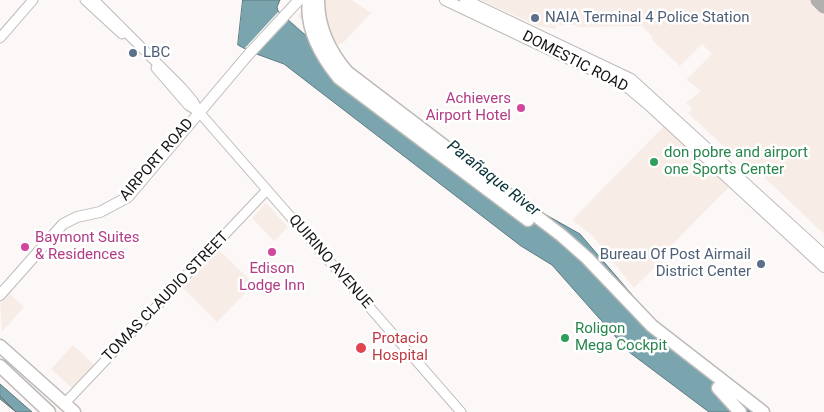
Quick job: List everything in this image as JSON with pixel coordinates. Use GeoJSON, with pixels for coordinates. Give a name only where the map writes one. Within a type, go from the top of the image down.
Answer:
{"type":"FeatureCollection","features":[{"type":"Feature","properties":{"kind":"highway"},"geometry":{"type":"LineString","coordinates":[[308,0],[309,16],[316,41],[329,66],[339,78],[570,253],[648,333],[750,412]]}},
{"type":"Feature","properties":{"kind":"highway"},"geometry":{"type":"LineString","coordinates":[[318,0],[319,16],[326,41],[347,72],[561,235],[587,258],[652,326],[763,412]]}},
{"type":"Feature","properties":{"kind":"highway"},"geometry":{"type":"LineString","coordinates":[[0,346],[70,408]]}},
{"type":"Feature","properties":{"kind":"highway"},"geometry":{"type":"LineString","coordinates":[[0,366],[49,412]]}},
{"type":"Feature","properties":{"kind":"highway"},"geometry":{"type":"LineString","coordinates":[[718,388],[740,412]]}},
{"type":"Feature","properties":{"kind":"main road"},"geometry":{"type":"LineString","coordinates":[[0,38],[33,0]]}},
{"type":"Feature","properties":{"kind":"main road","name":"QUIRINO AVENUE"},"geometry":{"type":"LineString","coordinates":[[85,0],[146,58],[188,105],[199,112]]}},
{"type":"Feature","properties":{"kind":"main road","name":"QUIRINO AVENUE"},"geometry":{"type":"LineString","coordinates":[[94,0],[150,54],[193,101],[199,112],[266,191],[461,412]]}},
{"type":"Feature","properties":{"kind":"main road","name":"AIRPORT ROAD"},"geometry":{"type":"LineString","coordinates":[[0,295],[63,224],[77,217],[100,212],[128,197],[250,52],[298,0]]}},
{"type":"Feature","properties":{"kind":"main road","name":"DOMESTIC ROAD"},"geometry":{"type":"LineString","coordinates":[[444,0],[626,86],[652,107],[824,267]]}},
{"type":"Feature","properties":{"kind":"main road","name":"DOMESTIC ROAD"},"geometry":{"type":"LineString","coordinates":[[465,0],[631,79],[824,255]]}},
{"type":"Feature","properties":{"kind":"main road","name":"TOMAS CLAUDIO STREET"},"geometry":{"type":"LineString","coordinates":[[70,408],[266,191]]}},
{"type":"Feature","properties":{"kind":"shaded area"},"geometry":{"type":"Polygon","coordinates":[[[312,0],[352,0],[371,13],[344,42],[335,46],[297,16],[312,0]]]}},
{"type":"Feature","properties":{"kind":"shaded area"},"geometry":{"type":"Polygon","coordinates":[[[480,0],[824,0],[824,234],[747,161],[745,163],[740,158],[738,160],[688,113],[692,109],[686,103],[701,91],[686,80],[712,54],[702,44],[680,66],[651,39],[653,37],[642,26],[577,27],[577,25],[557,25],[555,29],[538,26],[480,0]]]}},
{"type":"Feature","properties":{"kind":"shaded area"},"geometry":{"type":"Polygon","coordinates":[[[664,126],[730,186],[662,255],[664,258],[634,288],[593,236],[572,220],[664,126]]]}},
{"type":"Feature","properties":{"kind":"shaded area"},"geometry":{"type":"Polygon","coordinates":[[[266,203],[288,227],[274,241],[252,218],[266,203]]]}},
{"type":"Feature","properties":{"kind":"shaded area"},"geometry":{"type":"Polygon","coordinates":[[[219,250],[254,284],[217,322],[183,288],[219,250]]]}},
{"type":"Feature","properties":{"kind":"shaded area"},"geometry":{"type":"Polygon","coordinates":[[[8,292],[24,307],[2,332],[0,302],[8,292]]]}},
{"type":"Feature","properties":{"kind":"shaded area"},"geometry":{"type":"Polygon","coordinates":[[[73,345],[94,365],[72,388],[51,369],[73,345]]]}},
{"type":"Feature","properties":{"kind":"water","name":"Parañaque River"},"geometry":{"type":"Polygon","coordinates":[[[243,0],[280,0],[277,7],[278,11],[303,33],[532,207],[580,234],[657,324],[770,412],[709,412],[629,352],[552,265],[521,246],[284,64],[251,52],[238,45],[243,0]]]}},
{"type":"Feature","properties":{"kind":"water"},"geometry":{"type":"Polygon","coordinates":[[[0,384],[32,412],[16,412],[0,399],[0,384]]]}},
{"type":"Feature","properties":{"kind":"pier"},"geometry":{"type":"Polygon","coordinates":[[[278,12],[288,21],[253,56],[245,48],[278,12]]]}},
{"type":"Feature","properties":{"kind":"taxiway"},"geometry":{"type":"LineString","coordinates":[[818,0],[824,6]]}},
{"type":"Feature","properties":{"kind":"tram line"},"geometry":{"type":"LineString","coordinates":[[0,396],[16,412]]}},
{"type":"Feature","properties":{"kind":"place","name":"NAIA Terminal 4 Police Station"},"geometry":{"type":"Point","coordinates":[535,18]}},
{"type":"Feature","properties":{"kind":"place","name":"LBC"},"geometry":{"type":"Point","coordinates":[133,53]}},
{"type":"Feature","properties":{"kind":"place","name":"Achievers Airport Hotel"},"geometry":{"type":"Point","coordinates":[521,108]}},
{"type":"Feature","properties":{"kind":"place","name":"don pobre and airport one Sports Center"},"geometry":{"type":"Point","coordinates":[654,162]}},
{"type":"Feature","properties":{"kind":"place","name":"Baymont Suites & Residences"},"geometry":{"type":"Point","coordinates":[25,247]}},
{"type":"Feature","properties":{"kind":"place","name":"Edison Lodge Inn"},"geometry":{"type":"Point","coordinates":[272,252]}},
{"type":"Feature","properties":{"kind":"place","name":"Bureau Of Post Airmail District Center"},"geometry":{"type":"Point","coordinates":[761,264]}},
{"type":"Feature","properties":{"kind":"place","name":"Roligon Mega Cockpit"},"geometry":{"type":"Point","coordinates":[565,338]}},
{"type":"Feature","properties":{"kind":"place","name":"Protacio Hospital"},"geometry":{"type":"Point","coordinates":[361,348]}}]}
